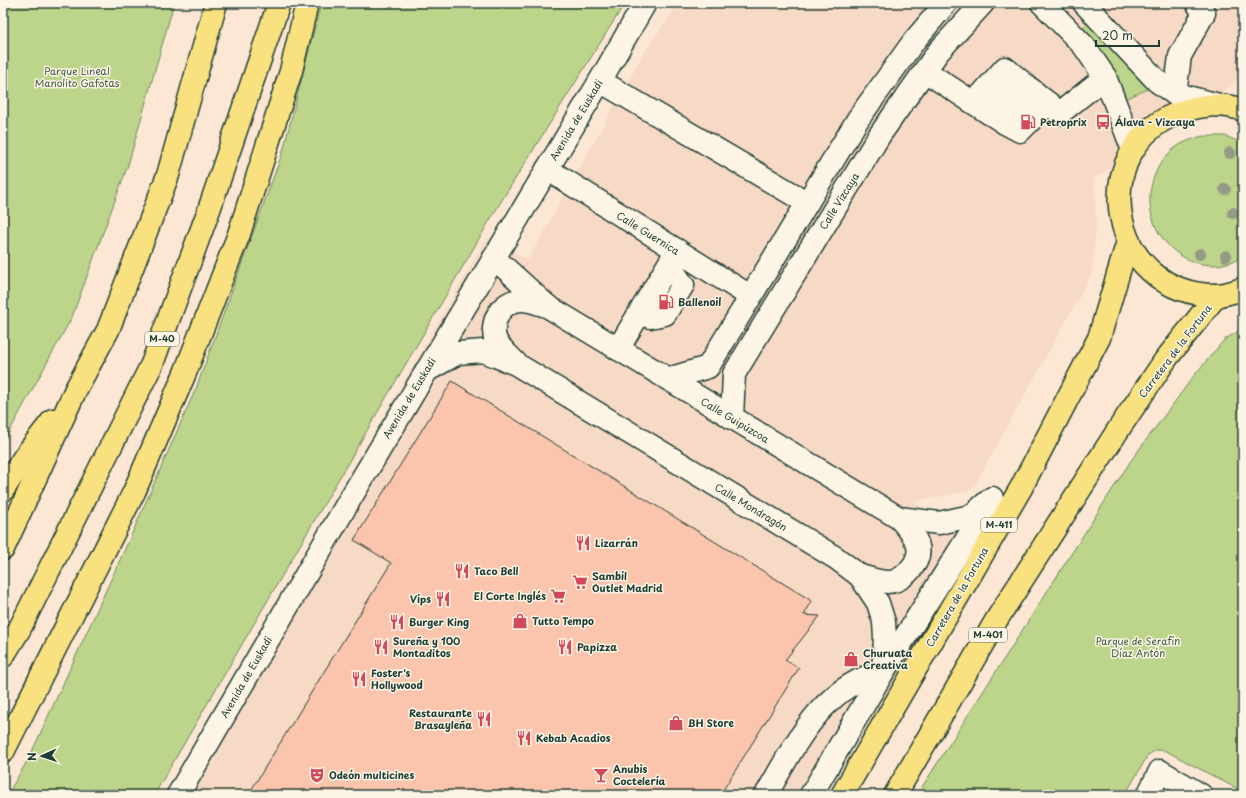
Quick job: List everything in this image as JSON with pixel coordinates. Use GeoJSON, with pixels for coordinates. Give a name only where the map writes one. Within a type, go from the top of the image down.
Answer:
{"type":"FeatureCollection","features":[{"type":"Feature","properties":{"kind":"main road"},"geometry":{"type":"LineString","coordinates":[[3,549],[76,389],[108,330],[168,175],[216,3]]}},
{"type":"Feature","properties":{"kind":"main road","name":"M-40"},"geometry":{"type":"LineString","coordinates":[[3,656],[19,630],[152,364],[210,208],[279,3]]}},
{"type":"Feature","properties":{"kind":"main road"},"geometry":{"type":"LineString","coordinates":[[3,752],[134,492],[185,373],[239,234],[291,71],[307,3]]}},
{"type":"Feature","properties":{"kind":"main road"},"geometry":{"type":"LineString","coordinates":[[1233,108],[1196,107],[1172,115],[1150,130],[1133,150],[1121,179],[1119,211],[1128,241],[1143,264],[1164,282],[1190,292],[1218,295],[1243,289]]}},
{"type":"Feature","properties":{"kind":"main road","name":"Carretera de la Fortuna"},"geometry":{"type":"LineString","coordinates":[[842,795],[1021,488],[1099,338],[1128,241]]}},
{"type":"Feature","properties":{"kind":"main road","name":"Carretera de la Fortuna"},"geometry":{"type":"LineString","coordinates":[[895,795],[997,618],[1158,371],[1218,295]]}},
{"type":"Feature","properties":{"kind":"main road"},"geometry":{"type":"LineString","coordinates":[[3,490],[25,456],[76,389]]}},
{"type":"Feature","properties":{"kind":"street","name":"Avenida de Euskadi"},"geometry":{"type":"LineString","coordinates":[[178,795],[425,372],[600,81],[645,3]]}},
{"type":"Feature","properties":{"kind":"street"},"geometry":{"type":"LineString","coordinates":[[668,379],[708,367],[806,202],[858,119],[914,41],[946,3]]}},
{"type":"Feature","properties":{"kind":"street","name":"Calle Vizcaya"},"geometry":{"type":"LineString","coordinates":[[732,418],[734,374],[879,136],[938,52],[983,3]]}},
{"type":"Feature","properties":{"kind":"street"},"geometry":{"type":"LineString","coordinates":[[1042,3],[1084,46],[1105,77],[1133,150]]}},
{"type":"Feature","properties":{"kind":"street"},"geometry":{"type":"LineString","coordinates":[[1084,3],[1158,81],[1175,94],[1233,108]]}},
{"type":"Feature","properties":{"kind":"street"},"geometry":{"type":"LineString","coordinates":[[1175,94],[1180,56],[1204,13],[1197,3]]}},
{"type":"Feature","properties":{"kind":"street"},"geometry":{"type":"LineString","coordinates":[[925,71],[1020,132],[1033,91]]}},
{"type":"Feature","properties":{"kind":"street"},"geometry":{"type":"LineString","coordinates":[[1033,91],[1060,113],[1105,77]]}},
{"type":"Feature","properties":{"kind":"street"},"geometry":{"type":"LineString","coordinates":[[600,81],[806,202]]}},
{"type":"Feature","properties":{"kind":"street"},"geometry":{"type":"LineString","coordinates":[[989,113],[1033,91]]}},
{"type":"Feature","properties":{"kind":"street","name":"Calle Guernica"},"geometry":{"type":"LineString","coordinates":[[546,169],[674,262],[750,296]]}},
{"type":"Feature","properties":{"kind":"street","name":"Calle Guipúzcoa"},"geometry":{"type":"LineString","coordinates":[[494,258],[547,306],[899,518],[939,523],[971,516],[992,498]]}},
{"type":"Feature","properties":{"kind":"street"},"geometry":{"type":"LineString","coordinates":[[618,349],[642,319],[674,262]]}},
{"type":"Feature","properties":{"kind":"street"},"geometry":{"type":"LineString","coordinates":[[516,364],[497,342],[493,329],[496,317],[510,304],[522,300],[547,306]]}},
{"type":"Feature","properties":{"kind":"street","name":"Calle Mondragón"},"geometry":{"type":"LineString","coordinates":[[425,372],[458,353],[483,351],[516,364],[836,558],[860,576],[878,603],[884,622],[886,638],[883,672],[811,795]]}},
{"type":"Feature","properties":{"kind":"street"},"geometry":{"type":"LineString","coordinates":[[766,795],[804,730],[817,714],[840,691],[865,678],[883,672],[992,498],[1021,488]]}},
{"type":"Feature","properties":{"kind":"street"},"geometry":{"type":"LineString","coordinates":[[860,576],[888,582],[902,578],[915,566],[919,552],[915,536],[899,518]]}},
{"type":"Feature","properties":{"kind":"street"},"geometry":{"type":"LineString","coordinates":[[1148,795],[1160,771],[1201,795]]}},
{"type":"Feature","properties":{"kind":"shaded area"},"geometry":{"type":"Polygon","coordinates":[[[679,3],[1243,3],[1243,77],[1094,179],[1096,227],[1092,274],[972,490],[913,502],[979,540],[825,795],[165,795],[487,238],[528,260],[643,54],[679,3]]]}},
{"type":"Feature","properties":{"kind":"green space","name":"Parque Lineal Manolito Gafotas"},"geometry":{"type":"Polygon","coordinates":[[[3,3],[174,3],[128,165],[72,317],[3,443],[3,3]]]}},
{"type":"Feature","properties":{"kind":"green space"},"geometry":{"type":"Polygon","coordinates":[[[321,3],[625,3],[497,208],[154,795],[7,795],[29,758],[130,538],[197,386],[283,151],[321,3]]]}},
{"type":"Feature","properties":{"kind":"green space"},"geometry":{"type":"Polygon","coordinates":[[[1087,23],[1148,89],[1125,99],[1080,30],[1087,23]]]}},
{"type":"Feature","properties":{"kind":"green space"},"geometry":{"type":"Polygon","coordinates":[[[1203,136],[1225,136],[1243,143],[1243,257],[1221,264],[1201,264],[1182,257],[1167,244],[1156,228],[1150,208],[1151,187],[1163,159],[1179,145],[1203,136]]]}},
{"type":"Feature","properties":{"kind":"green space","name":"Parque de Serafín Díaz Antón"},"geometry":{"type":"Polygon","coordinates":[[[1243,329],[1243,792],[1166,751],[1156,750],[1148,755],[1125,795],[917,795],[1130,462],[1196,373],[1225,339],[1243,329]]]}},
{"type":"Feature","properties":{"kind":"building","name":"Sambil Outlet Madrid"},"geometry":{"type":"Polygon","coordinates":[[[452,381],[812,601],[804,615],[820,616],[785,660],[799,668],[720,795],[248,795],[391,563],[354,540],[452,381]]]}},
{"type":"Feature","properties":{"kind":"place","name":"Petroprix"},"geometry":{"type":"Point","coordinates":[1028,122]}},
{"type":"Feature","properties":{"kind":"place","name":"Álava - Vizcaya"},"geometry":{"type":"Point","coordinates":[1103,122]}},
{"type":"Feature","properties":{"kind":"place","name":"Ballenoil"},"geometry":{"type":"Point","coordinates":[666,302]}},
{"type":"Feature","properties":{"kind":"place","name":"Lizarrán"},"geometry":{"type":"Point","coordinates":[583,543]}},
{"type":"Feature","properties":{"kind":"place","name":"Taco Bell"},"geometry":{"type":"Point","coordinates":[462,571]}},
{"type":"Feature","properties":{"kind":"place","name":"Sambil Outlet Madrid"},"geometry":{"type":"Point","coordinates":[580,582]}},
{"type":"Feature","properties":{"kind":"place","name":"El Corte Inglés"},"geometry":{"type":"Point","coordinates":[558,596]}},
{"type":"Feature","properties":{"kind":"place","name":"Vips"},"geometry":{"type":"Point","coordinates":[443,599]}},
{"type":"Feature","properties":{"kind":"place","name":"Tutto Tempo"},"geometry":{"type":"Point","coordinates":[520,621]}},
{"type":"Feature","properties":{"kind":"place","name":"Burger King"},"geometry":{"type":"Point","coordinates":[397,622]}},
{"type":"Feature","properties":{"kind":"place","name":"Sureña y 100 Montaditos"},"geometry":{"type":"Point","coordinates":[381,647]}},
{"type":"Feature","properties":{"kind":"place","name":"Papizza"},"geometry":{"type":"Point","coordinates":[565,647]}},
{"type":"Feature","properties":{"kind":"place","name":"Churuata Creativa"},"geometry":{"type":"Point","coordinates":[851,659]}},
{"type":"Feature","properties":{"kind":"place","name":"Foster's Hollywood"},"geometry":{"type":"Point","coordinates":[359,679]}},
{"type":"Feature","properties":{"kind":"place","name":"Restaurante Brasayleña"},"geometry":{"type":"Point","coordinates":[484,719]}},
{"type":"Feature","properties":{"kind":"place","name":"BH Store"},"geometry":{"type":"Point","coordinates":[676,723]}},
{"type":"Feature","properties":{"kind":"place","name":"Kebab Acadios"},"geometry":{"type":"Point","coordinates":[524,738]}},
{"type":"Feature","properties":{"kind":"place","name":"Odeón multicines"},"geometry":{"type":"Point","coordinates":[317,775]}},
{"type":"Feature","properties":{"kind":"place","name":"Anubis Coctelería"},"geometry":{"type":"Point","coordinates":[601,775]}}]}
